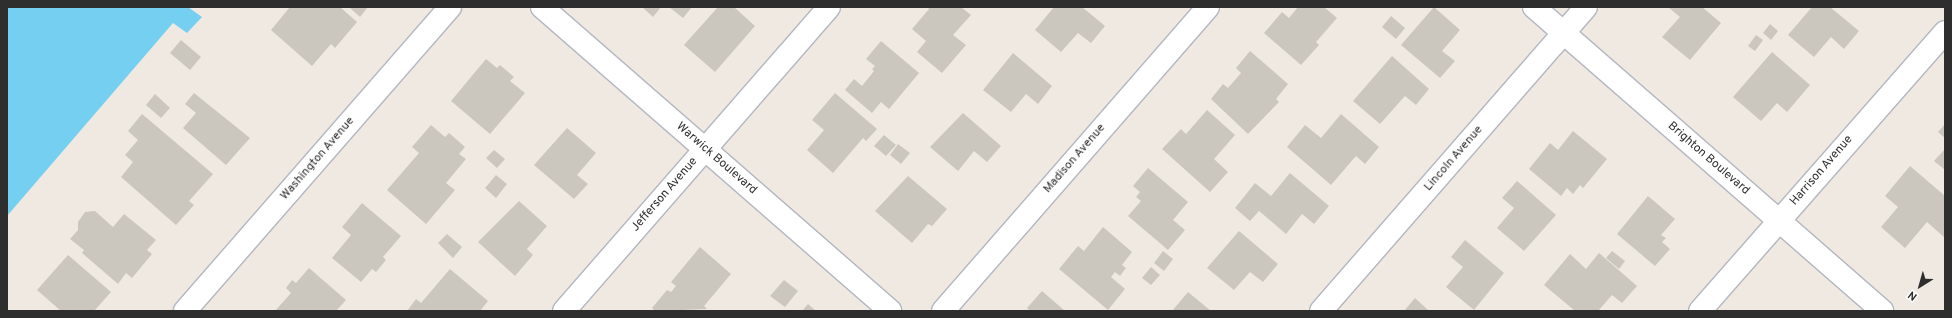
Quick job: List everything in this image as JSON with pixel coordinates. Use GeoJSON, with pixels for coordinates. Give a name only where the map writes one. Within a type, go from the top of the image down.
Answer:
{"type":"FeatureCollection","features":[{"type":"Feature","properties":{"kind":"street","name":"Washington Avenue"},"geometry":{"type":"LineString","coordinates":[[185,311],[450,7]]}},
{"type":"Feature","properties":{"kind":"street","name":"Warwick Boulevard"},"geometry":{"type":"LineString","coordinates":[[542,7],[890,311]]}},
{"type":"Feature","properties":{"kind":"street","name":"Jefferson Avenue"},"geometry":{"type":"LineString","coordinates":[[564,311],[829,7]]}},
{"type":"Feature","properties":{"kind":"street","name":"Madison Avenue"},"geometry":{"type":"LineString","coordinates":[[943,311],[1208,7]]}},
{"type":"Feature","properties":{"kind":"street","name":"Brighton Boulevard"},"geometry":{"type":"LineString","coordinates":[[1534,7],[1882,311]]}},
{"type":"Feature","properties":{"kind":"street","name":"Lincoln Avenue"},"geometry":{"type":"LineString","coordinates":[[1321,311],[1586,7]]}},
{"type":"Feature","properties":{"kind":"street","name":"Harrison Avenue"},"geometry":{"type":"LineString","coordinates":[[1700,311],[1945,32]]}},
{"type":"Feature","properties":{"kind":"water"},"geometry":{"type":"Polygon","coordinates":[[[7,7],[188,7],[202,17],[187,33],[173,23],[7,216],[7,7]]]}},
{"type":"Feature","properties":{"kind":"building"},"geometry":{"type":"Polygon","coordinates":[[[290,7],[340,7],[357,22],[335,48],[331,44],[312,66],[271,30],[290,7]]]}},
{"type":"Feature","properties":{"kind":"building"},"geometry":{"type":"Polygon","coordinates":[[[349,7],[368,7],[360,17],[349,7]]]}},
{"type":"Feature","properties":{"kind":"building"},"geometry":{"type":"Polygon","coordinates":[[[642,7],[661,7],[653,17],[642,7]]]}},
{"type":"Feature","properties":{"kind":"building"},"geometry":{"type":"Polygon","coordinates":[[[669,7],[692,7],[683,18],[669,7]]]}},
{"type":"Feature","properties":{"kind":"building"},"geometry":{"type":"Polygon","coordinates":[[[718,7],[734,7],[755,26],[715,72],[684,45],[718,7]]]}},
{"type":"Feature","properties":{"kind":"building"},"geometry":{"type":"Polygon","coordinates":[[[927,7],[961,7],[971,15],[953,35],[966,45],[942,73],[917,52],[926,41],[912,29],[929,9],[927,7]]]}},
{"type":"Feature","properties":{"kind":"building"},"geometry":{"type":"Polygon","coordinates":[[[1054,7],[1082,7],[1105,26],[1091,43],[1078,33],[1061,52],[1035,30],[1054,7]]]}},
{"type":"Feature","properties":{"kind":"building"},"geometry":{"type":"Polygon","coordinates":[[[1298,7],[1324,7],[1337,18],[1316,42],[1319,45],[1301,65],[1264,33],[1282,12],[1289,18],[1298,7]]]}},
{"type":"Feature","properties":{"kind":"building"},"geometry":{"type":"Polygon","coordinates":[[[1434,7],[1460,30],[1442,51],[1455,61],[1440,78],[1401,45],[1434,7]]]}},
{"type":"Feature","properties":{"kind":"building"},"geometry":{"type":"Polygon","coordinates":[[[1668,7],[1702,7],[1721,23],[1690,60],[1662,37],[1680,17],[1668,7]]]}},
{"type":"Feature","properties":{"kind":"building"},"geometry":{"type":"Polygon","coordinates":[[[1812,7],[1830,7],[1859,31],[1844,49],[1831,37],[1814,57],[1788,35],[1812,7]]]}},
{"type":"Feature","properties":{"kind":"building"},"geometry":{"type":"Polygon","coordinates":[[[1391,16],[1405,28],[1396,39],[1382,27],[1391,16]]]}},
{"type":"Feature","properties":{"kind":"building"},"geometry":{"type":"Polygon","coordinates":[[[1770,24],[1778,31],[1771,40],[1763,33],[1770,24]]]}},
{"type":"Feature","properties":{"kind":"building"},"geometry":{"type":"Polygon","coordinates":[[[1756,35],[1763,40],[1755,51],[1748,46],[1756,35]]]}},
{"type":"Feature","properties":{"kind":"building"},"geometry":{"type":"Polygon","coordinates":[[[181,40],[201,57],[190,70],[170,53],[181,40]]]}},
{"type":"Feature","properties":{"kind":"building"},"geometry":{"type":"Polygon","coordinates":[[[881,41],[919,73],[889,109],[881,102],[872,113],[845,90],[854,79],[862,86],[874,71],[872,69],[875,66],[866,59],[881,41]]]}},
{"type":"Feature","properties":{"kind":"building"},"geometry":{"type":"Polygon","coordinates":[[[1250,51],[1288,84],[1276,99],[1279,102],[1248,134],[1211,99],[1223,84],[1228,88],[1241,73],[1236,68],[1250,51]]]}},
{"type":"Feature","properties":{"kind":"building"},"geometry":{"type":"Polygon","coordinates":[[[1772,52],[1810,85],[1787,112],[1777,103],[1761,121],[1733,97],[1772,52]]]}},
{"type":"Feature","properties":{"kind":"building"},"geometry":{"type":"Polygon","coordinates":[[[1013,53],[1052,86],[1038,104],[1026,94],[1011,112],[983,90],[1013,53]]]}},
{"type":"Feature","properties":{"kind":"building"},"geometry":{"type":"Polygon","coordinates":[[[1392,56],[1429,89],[1416,105],[1405,96],[1380,124],[1353,101],[1392,56]]]}},
{"type":"Feature","properties":{"kind":"building"},"geometry":{"type":"Polygon","coordinates":[[[486,59],[497,68],[500,65],[514,77],[510,81],[525,93],[490,134],[451,101],[486,59]]]}},
{"type":"Feature","properties":{"kind":"building"},"geometry":{"type":"Polygon","coordinates":[[[194,93],[250,138],[226,165],[183,128],[196,113],[185,104],[194,93]]]}},
{"type":"Feature","properties":{"kind":"building"},"geometry":{"type":"Polygon","coordinates":[[[835,93],[877,129],[866,141],[863,138],[833,173],[807,150],[824,130],[812,120],[835,93]]]}},
{"type":"Feature","properties":{"kind":"building"},"geometry":{"type":"Polygon","coordinates":[[[155,94],[170,108],[161,118],[146,105],[155,94]]]}},
{"type":"Feature","properties":{"kind":"building"},"geometry":{"type":"Polygon","coordinates":[[[1207,110],[1235,135],[1214,159],[1228,172],[1210,192],[1162,149],[1181,129],[1186,134],[1207,110]]]}},
{"type":"Feature","properties":{"kind":"building"},"geometry":{"type":"Polygon","coordinates":[[[963,113],[1001,146],[987,162],[974,151],[958,171],[930,147],[963,113]]]}},
{"type":"Feature","properties":{"kind":"building"},"geometry":{"type":"Polygon","coordinates":[[[142,114],[213,174],[189,201],[194,205],[176,225],[121,177],[133,162],[125,155],[138,140],[128,131],[142,114]]]}},
{"type":"Feature","properties":{"kind":"building"},"geometry":{"type":"Polygon","coordinates":[[[1341,114],[1379,147],[1365,164],[1356,156],[1331,185],[1287,147],[1305,125],[1321,138],[1341,114]]]}},
{"type":"Feature","properties":{"kind":"building"},"geometry":{"type":"Polygon","coordinates":[[[1945,124],[1945,138],[1938,132],[1945,124]]]}},
{"type":"Feature","properties":{"kind":"building"},"geometry":{"type":"Polygon","coordinates":[[[431,125],[445,137],[449,133],[465,147],[459,154],[466,159],[446,183],[455,190],[426,224],[387,190],[419,153],[412,147],[431,125]]]}},
{"type":"Feature","properties":{"kind":"building"},"geometry":{"type":"Polygon","coordinates":[[[567,128],[596,153],[577,175],[588,184],[574,199],[534,165],[567,128]]]}},
{"type":"Feature","properties":{"kind":"building"},"geometry":{"type":"Polygon","coordinates":[[[1573,131],[1607,159],[1583,188],[1580,185],[1573,194],[1567,188],[1561,196],[1529,169],[1550,143],[1558,150],[1573,131]]]}},
{"type":"Feature","properties":{"kind":"building"},"geometry":{"type":"Polygon","coordinates":[[[884,135],[896,145],[886,156],[874,146],[884,135]]]}},
{"type":"Feature","properties":{"kind":"building"},"geometry":{"type":"Polygon","coordinates":[[[898,144],[910,153],[901,164],[890,155],[898,144]]]}},
{"type":"Feature","properties":{"kind":"building"},"geometry":{"type":"Polygon","coordinates":[[[1945,149],[1945,170],[1934,161],[1945,149]]]}},
{"type":"Feature","properties":{"kind":"building"},"geometry":{"type":"Polygon","coordinates":[[[494,150],[505,159],[497,168],[486,158],[494,150]]]}},
{"type":"Feature","properties":{"kind":"building"},"geometry":{"type":"Polygon","coordinates":[[[1910,166],[1945,196],[1945,238],[1927,222],[1905,248],[1881,227],[1898,207],[1885,196],[1910,166]]]}},
{"type":"Feature","properties":{"kind":"building"},"geometry":{"type":"Polygon","coordinates":[[[1148,168],[1188,202],[1173,220],[1185,230],[1168,250],[1128,216],[1141,201],[1136,197],[1140,192],[1133,186],[1148,168]]]}},
{"type":"Feature","properties":{"kind":"building"},"geometry":{"type":"Polygon","coordinates":[[[1290,173],[1329,206],[1314,224],[1302,214],[1286,234],[1259,211],[1250,221],[1235,208],[1255,183],[1271,196],[1290,173]]]}},
{"type":"Feature","properties":{"kind":"building"},"geometry":{"type":"Polygon","coordinates":[[[496,175],[507,184],[496,198],[485,188],[496,175]]]}},
{"type":"Feature","properties":{"kind":"building"},"geometry":{"type":"Polygon","coordinates":[[[908,176],[947,209],[932,226],[928,224],[912,243],[875,211],[908,176]]]}},
{"type":"Feature","properties":{"kind":"building"},"geometry":{"type":"Polygon","coordinates":[[[1517,181],[1556,215],[1524,251],[1497,228],[1514,208],[1502,198],[1517,181]]]}},
{"type":"Feature","properties":{"kind":"building"},"geometry":{"type":"Polygon","coordinates":[[[1648,196],[1675,219],[1661,235],[1666,238],[1662,242],[1670,249],[1655,266],[1617,234],[1648,196]]]}},
{"type":"Feature","properties":{"kind":"building"},"geometry":{"type":"Polygon","coordinates":[[[519,201],[547,226],[527,249],[533,255],[515,276],[478,242],[519,201]]]}},
{"type":"Feature","properties":{"kind":"building"},"geometry":{"type":"Polygon","coordinates":[[[362,203],[401,236],[383,257],[386,260],[376,272],[372,269],[361,282],[332,258],[351,235],[342,227],[362,203]]]}},
{"type":"Feature","properties":{"kind":"building"},"geometry":{"type":"Polygon","coordinates":[[[95,211],[113,227],[124,214],[156,240],[147,250],[152,254],[132,278],[126,273],[118,284],[82,253],[84,250],[70,239],[78,230],[78,222],[85,212],[95,211]]]}},
{"type":"Feature","properties":{"kind":"building"},"geometry":{"type":"Polygon","coordinates":[[[1103,227],[1132,252],[1122,265],[1126,268],[1120,276],[1115,272],[1111,277],[1125,289],[1108,310],[1059,269],[1078,246],[1084,251],[1103,227]]]}},
{"type":"Feature","properties":{"kind":"building"},"geometry":{"type":"Polygon","coordinates":[[[1239,231],[1278,264],[1263,282],[1250,272],[1234,290],[1207,268],[1239,231]]]}},
{"type":"Feature","properties":{"kind":"building"},"geometry":{"type":"Polygon","coordinates":[[[447,234],[462,247],[453,258],[438,243],[447,234]]]}},
{"type":"Feature","properties":{"kind":"building"},"geometry":{"type":"Polygon","coordinates":[[[1465,240],[1504,273],[1474,310],[1446,287],[1463,267],[1451,257],[1465,240]]]}},
{"type":"Feature","properties":{"kind":"building"},"geometry":{"type":"Polygon","coordinates":[[[700,247],[731,274],[704,306],[707,309],[655,311],[652,308],[667,290],[671,292],[676,286],[671,282],[700,247]]]}},
{"type":"Feature","properties":{"kind":"building"},"geometry":{"type":"Polygon","coordinates":[[[1163,251],[1173,259],[1164,271],[1154,263],[1163,251]]]}},
{"type":"Feature","properties":{"kind":"building"},"geometry":{"type":"Polygon","coordinates":[[[1612,251],[1625,261],[1619,269],[1606,258],[1612,251]]]}},
{"type":"Feature","properties":{"kind":"building"},"geometry":{"type":"Polygon","coordinates":[[[1599,253],[1637,286],[1622,303],[1612,295],[1598,311],[1575,311],[1544,285],[1570,254],[1586,269],[1599,253]]]}},
{"type":"Feature","properties":{"kind":"building"},"geometry":{"type":"Polygon","coordinates":[[[68,255],[111,292],[95,310],[61,311],[37,290],[68,255]]]}},
{"type":"Feature","properties":{"kind":"building"},"geometry":{"type":"Polygon","coordinates":[[[1151,267],[1160,275],[1151,285],[1142,278],[1151,267]]]}},
{"type":"Feature","properties":{"kind":"building"},"geometry":{"type":"Polygon","coordinates":[[[309,268],[346,300],[336,311],[275,311],[291,293],[286,288],[292,280],[296,283],[309,268]]]}},
{"type":"Feature","properties":{"kind":"building"},"geometry":{"type":"Polygon","coordinates":[[[450,269],[488,301],[480,311],[407,311],[416,299],[421,303],[450,269]]]}},
{"type":"Feature","properties":{"kind":"building"},"geometry":{"type":"Polygon","coordinates":[[[784,280],[798,291],[785,307],[770,296],[784,280]]]}},
{"type":"Feature","properties":{"kind":"building"},"geometry":{"type":"Polygon","coordinates":[[[1042,291],[1065,311],[1030,311],[1027,308],[1042,291]]]}},
{"type":"Feature","properties":{"kind":"building"},"geometry":{"type":"Polygon","coordinates":[[[1188,292],[1211,311],[1172,311],[1188,292]]]}},
{"type":"Feature","properties":{"kind":"building"},"geometry":{"type":"Polygon","coordinates":[[[1415,298],[1429,311],[1404,311],[1415,298]]]}},
{"type":"Feature","properties":{"kind":"building"},"geometry":{"type":"Polygon","coordinates":[[[808,304],[816,311],[802,311],[808,304]]]}}]}
